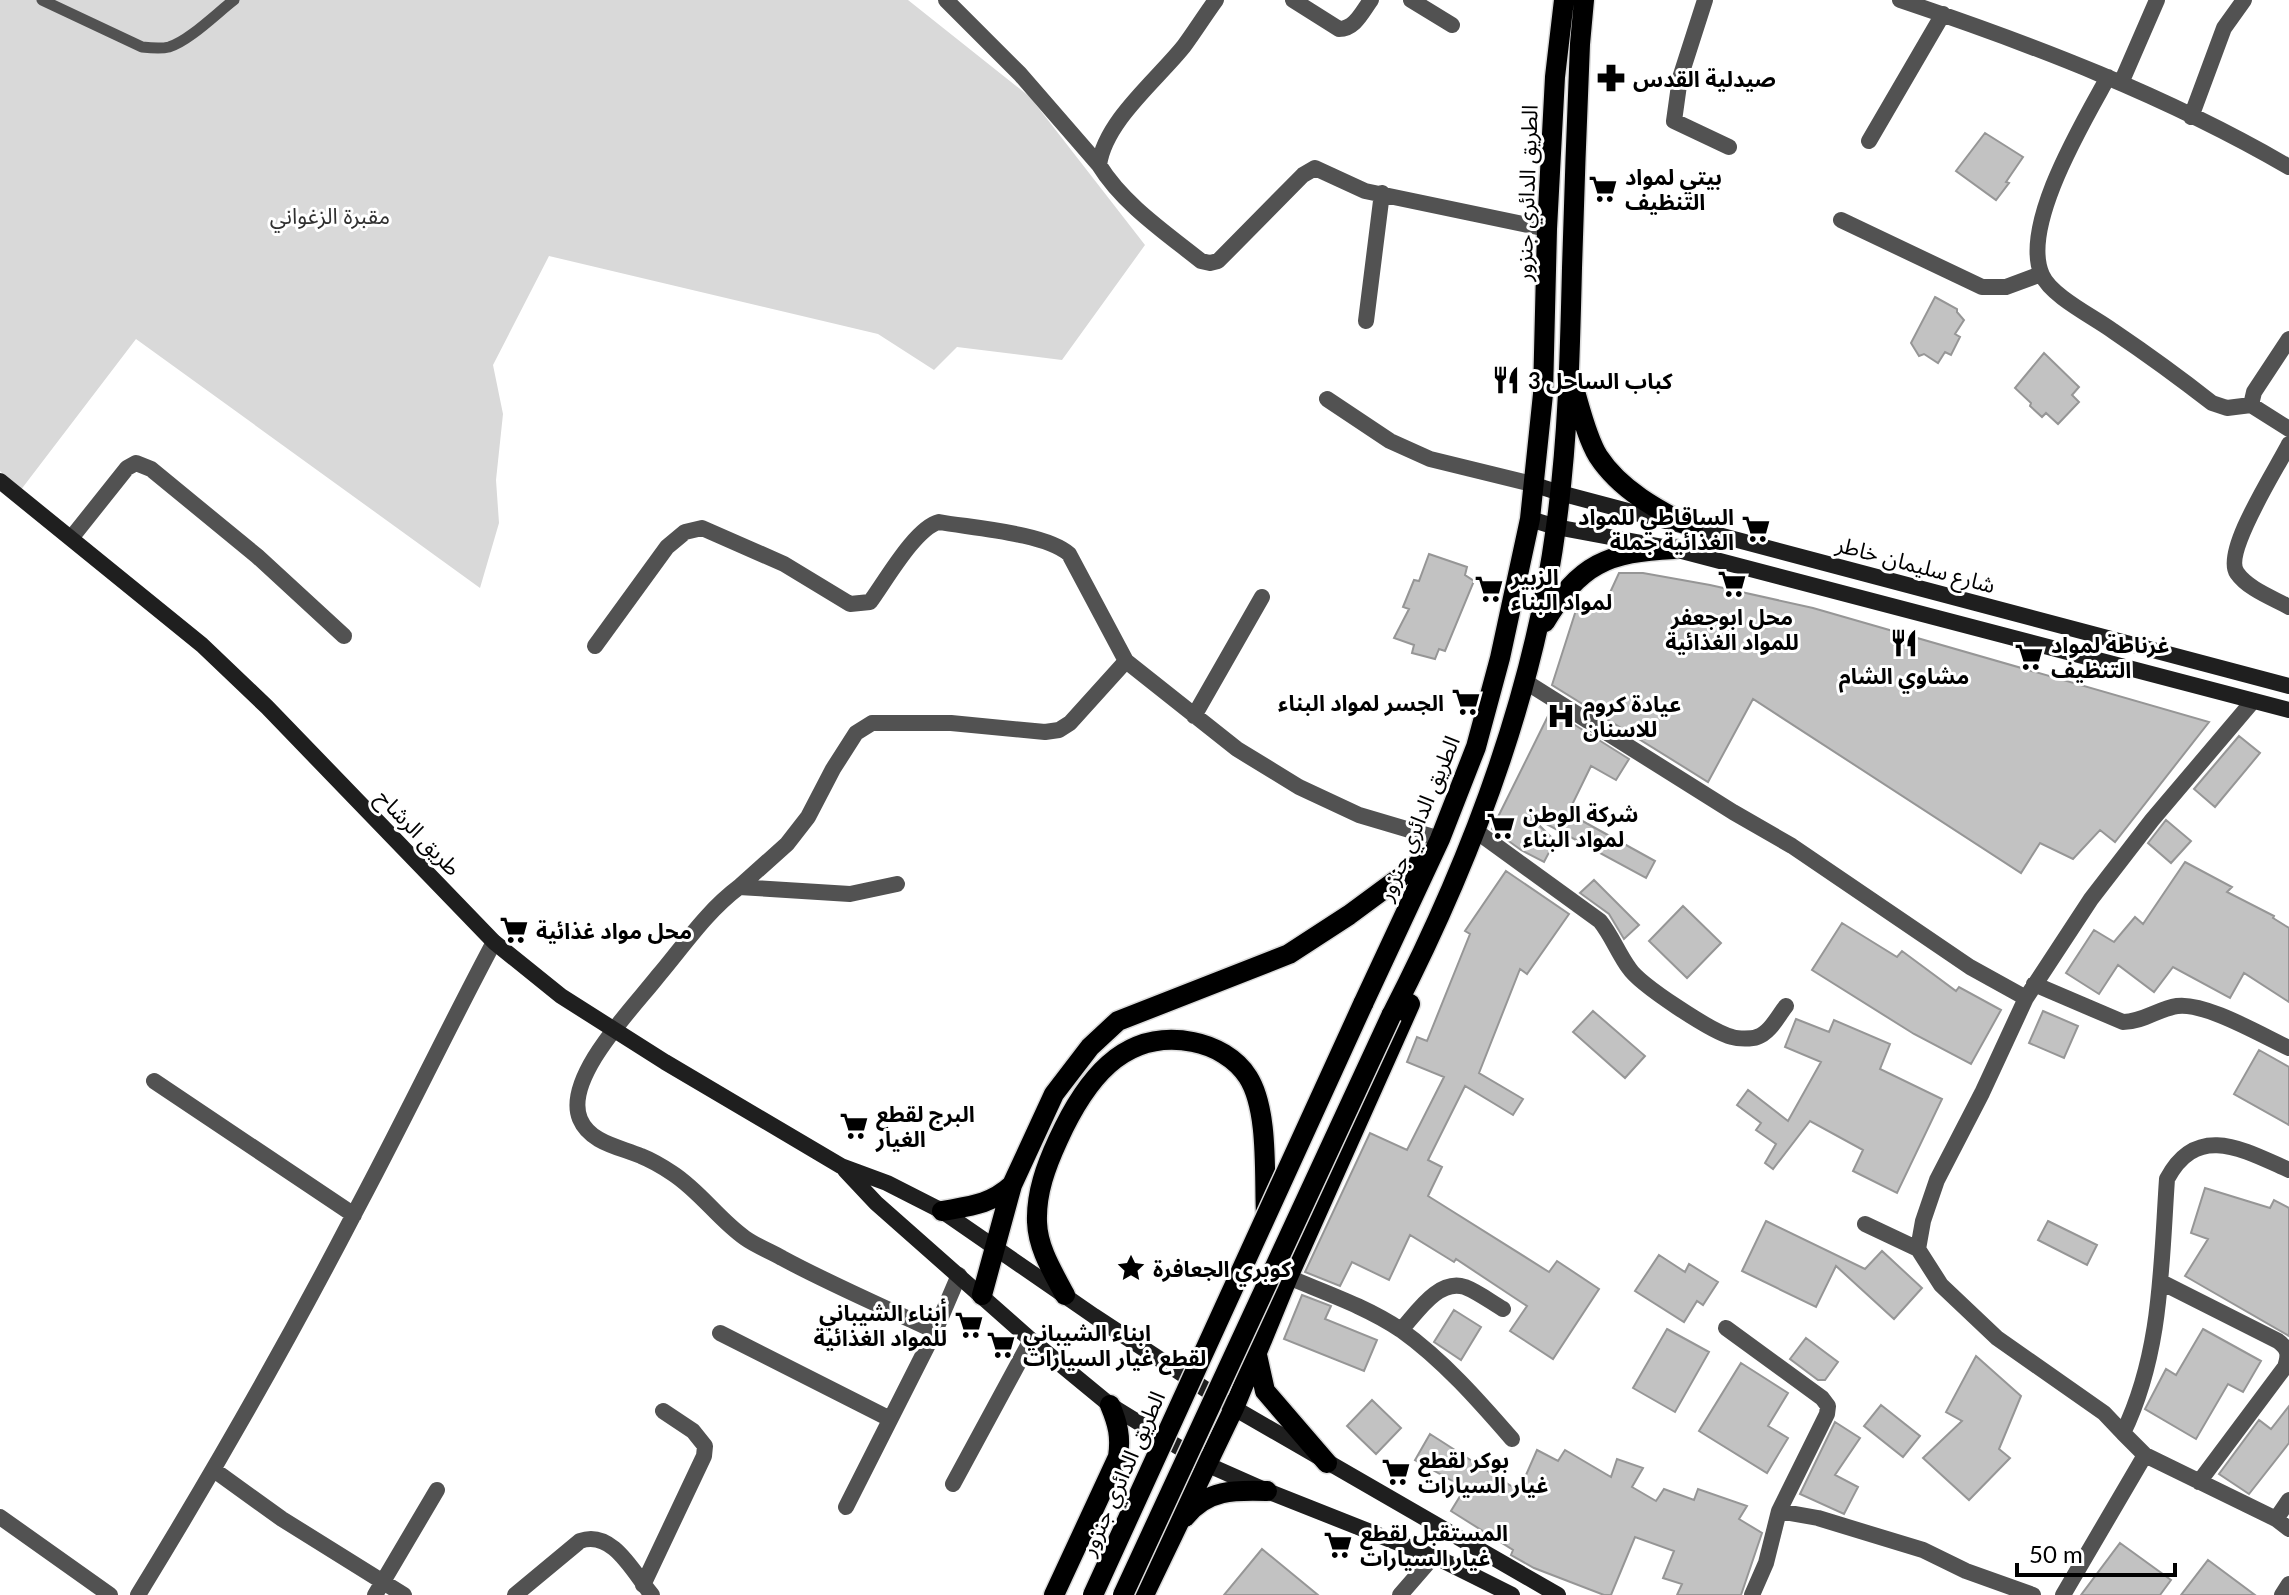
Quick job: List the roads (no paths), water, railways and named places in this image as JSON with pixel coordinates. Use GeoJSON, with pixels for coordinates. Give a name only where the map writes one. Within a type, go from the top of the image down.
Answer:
{"type":"FeatureCollection","features":[{"type":"Feature","properties":{"kind":"main road","name":"الطريق الدائري جنزور"},"geometry":{"type":"LineString","coordinates":[[1093,1595],[1436,846],[1476,747],[1500,658],[1530,519],[1543,394],[1555,77],[1564,0]]}},
{"type":"Feature","properties":{"kind":"main road"},"geometry":{"type":"LineString","coordinates":[[1123,1595],[1476,831],[1526,682],[1537,635],[1560,493],[1569,375],[1584,0]]}},
{"type":"Feature","properties":{"kind":"main road"},"geometry":{"type":"LineString","coordinates":[[1569,375],[1596,454],[1610,471],[1654,508],[1693,528]]}},
{"type":"Feature","properties":{"kind":"main road","name":"طريق الرشاح"},"geometry":{"type":"LineString","coordinates":[[0,481],[202,645],[267,707],[494,942],[561,996],[841,1166]]}},
{"type":"Feature","properties":{"kind":"main road","name":"شارع سليمان خاطر"},"geometry":{"type":"LineString","coordinates":[[1532,484],[2289,685]]}},
{"type":"Feature","properties":{"kind":"main road"},"geometry":{"type":"LineString","coordinates":[[1530,519],[1556,527],[1674,549],[2289,710]]}},
{"type":"Feature","properties":{"kind":"main road"},"geometry":{"type":"LineString","coordinates":[[1537,635],[1563,591],[1590,569],[1633,551],[1674,549]]}},
{"type":"Feature","properties":{"kind":"main road"},"geometry":{"type":"LineString","coordinates":[[982,1295],[1012,1185],[1054,1094],[1090,1047],[1118,1021],[1289,954],[1349,915],[1436,846]]}},
{"type":"Feature","properties":{"kind":"main road"},"geometry":{"type":"LineString","coordinates":[[1144,1595],[1234,1408],[1288,1277],[1408,1010],[1433,942],[1444,901]]}},
{"type":"Feature","properties":{"kind":"main road"},"geometry":{"type":"LineString","coordinates":[[1065,1295],[1040,1243],[1037,1221],[1040,1190],[1048,1161],[1068,1118],[1095,1075],[1131,1048],[1173,1038],[1202,1044],[1226,1054],[1247,1075],[1257,1097],[1260,1114],[1266,1215]]}},
{"type":"Feature","properties":{"kind":"main road"},"geometry":{"type":"LineString","coordinates":[[841,1166],[887,1183],[942,1211],[1234,1408],[1558,1595]]}},
{"type":"Feature","properties":{"kind":"main road"},"geometry":{"type":"LineString","coordinates":[[841,1166],[876,1203],[1031,1340],[1110,1405],[1206,1464],[1433,1557],[1512,1595]]}},
{"type":"Feature","properties":{"kind":"main road"},"geometry":{"type":"LineString","coordinates":[[942,1211],[977,1207],[1012,1185]]}},
{"type":"Feature","properties":{"kind":"main road"},"geometry":{"type":"LineString","coordinates":[[1257,1353],[1265,1391],[1327,1463]]}},
{"type":"Feature","properties":{"kind":"main road"},"geometry":{"type":"LineString","coordinates":[[1054,1595],[1118,1457],[1121,1441],[1119,1426],[1110,1405]]}},
{"type":"Feature","properties":{"kind":"main road"},"geometry":{"type":"LineString","coordinates":[[1173,1533],[1192,1508],[1212,1495],[1227,1491],[1267,1491]]}},
{"type":"Feature","properties":{"kind":"street"},"geometry":{"type":"LineString","coordinates":[[946,0],[1020,74],[1107,178],[1201,261],[1218,261],[1315,168],[1365,191],[1547,229]]}},
{"type":"Feature","properties":{"kind":"street"},"geometry":{"type":"LineString","coordinates":[[1099,165],[1101,153],[1125,113],[1184,45],[1216,0]]}},
{"type":"Feature","properties":{"kind":"street"},"geometry":{"type":"LineString","coordinates":[[1293,0],[1339,29],[1357,20],[1371,0]]}},
{"type":"Feature","properties":{"kind":"street"},"geometry":{"type":"LineString","coordinates":[[1411,0],[1452,25]]}},
{"type":"Feature","properties":{"kind":"street"},"geometry":{"type":"LineString","coordinates":[[1705,0],[1680,78],[1674,121],[1729,147]]}},
{"type":"Feature","properties":{"kind":"street"},"geometry":{"type":"LineString","coordinates":[[1900,0],[2115,80],[2289,167]]}},
{"type":"Feature","properties":{"kind":"street"},"geometry":{"type":"LineString","coordinates":[[2191,117],[2224,28],[2244,0]]}},
{"type":"Feature","properties":{"kind":"street"},"geometry":{"type":"LineString","coordinates":[[2151,2],[2115,80],[2068,150],[2042,217],[2036,243],[2041,274],[2048,285],[2077,307],[2212,403],[2227,408],[2251,405],[2289,429]]}},
{"type":"Feature","properties":{"kind":"street"},"geometry":{"type":"LineString","coordinates":[[1869,141],[1943,14]]}},
{"type":"Feature","properties":{"kind":"street"},"geometry":{"type":"LineString","coordinates":[[1366,321],[1382,193]]}},
{"type":"Feature","properties":{"kind":"street"},"geometry":{"type":"LineString","coordinates":[[1841,220],[1982,287],[2006,287],[2041,274]]}},
{"type":"Feature","properties":{"kind":"street"},"geometry":{"type":"LineString","coordinates":[[2251,405],[2254,392],[2289,339]]}},
{"type":"Feature","properties":{"kind":"street"},"geometry":{"type":"LineString","coordinates":[[1327,399],[1390,441],[1430,459],[1532,484]]}},
{"type":"Feature","properties":{"kind":"street"},"geometry":{"type":"LineString","coordinates":[[2289,444],[2255,506],[2233,560],[2236,572],[2248,583],[2289,607]]}},
{"type":"Feature","properties":{"kind":"street"},"geometry":{"type":"LineString","coordinates":[[72,537],[127,468],[136,463],[151,469],[257,556],[344,636]]}},
{"type":"Feature","properties":{"kind":"street"},"geometry":{"type":"LineString","coordinates":[[595,646],[667,547],[685,532],[702,528],[784,564],[850,604],[862,605],[870,602],[926,528],[939,522],[1059,545],[1075,564],[1126,661],[1194,716],[1237,749],[1299,787],[1436,846]]}},
{"type":"Feature","properties":{"kind":"street"},"geometry":{"type":"LineString","coordinates":[[1194,716],[1262,597]]}},
{"type":"Feature","properties":{"kind":"street"},"geometry":{"type":"LineString","coordinates":[[935,1331],[811,1274],[744,1237],[673,1174],[643,1157],[606,1144],[588,1131],[581,1121],[577,1105],[579,1088],[613,1028],[659,976],[693,930],[787,844],[808,817],[856,733],[872,723],[951,723],[1024,731],[1059,730],[1070,723],[1126,661]]}},
{"type":"Feature","properties":{"kind":"street"},"geometry":{"type":"LineString","coordinates":[[1526,682],[1792,846],[1970,967],[2123,1022],[2135,1022],[2175,1006],[2197,1006],[2289,1048]]}},
{"type":"Feature","properties":{"kind":"street"},"geometry":{"type":"LineString","coordinates":[[1918,1249],[1923,1221],[1937,1180],[2030,991],[2091,899],[2152,820],[2253,701]]}},
{"type":"Feature","properties":{"kind":"street"},"geometry":{"type":"LineString","coordinates":[[1476,831],[1600,921],[1614,939],[1630,970],[1702,1022],[1733,1038],[1756,1038],[1769,1029],[1786,1006]]}},
{"type":"Feature","properties":{"kind":"street"},"geometry":{"type":"LineString","coordinates":[[739,887],[850,894],[897,884]]}},
{"type":"Feature","properties":{"kind":"street"},"geometry":{"type":"LineString","coordinates":[[138,1595],[214,1470],[354,1215],[494,942]]}},
{"type":"Feature","properties":{"kind":"street"},"geometry":{"type":"LineString","coordinates":[[154,1081],[354,1215]]}},
{"type":"Feature","properties":{"kind":"street"},"geometry":{"type":"LineString","coordinates":[[2123,1433],[2133,1412],[2153,1341],[2161,1282],[2167,1179],[2174,1165],[2185,1154],[2199,1147],[2226,1145],[2289,1170]]}},
{"type":"Feature","properties":{"kind":"street"},"geometry":{"type":"LineString","coordinates":[[1865,1224],[1918,1249],[1941,1285],[1997,1338],[2104,1413],[2145,1455],[2283,1524],[2289,1500]]}},
{"type":"Feature","properties":{"kind":"street"},"geometry":{"type":"LineString","coordinates":[[846,1507],[935,1331],[959,1275]]}},
{"type":"Feature","properties":{"kind":"street"},"geometry":{"type":"LineString","coordinates":[[1288,1277],[1360,1308],[1401,1330],[1477,1398],[1512,1439]]}},
{"type":"Feature","properties":{"kind":"street"},"geometry":{"type":"LineString","coordinates":[[2161,1282],[2278,1341],[2286,1347],[2289,1356],[2285,1367],[2199,1482]]}},
{"type":"Feature","properties":{"kind":"street"},"geometry":{"type":"LineString","coordinates":[[1401,1330],[1436,1292],[1451,1285],[1464,1287],[1503,1309]]}},
{"type":"Feature","properties":{"kind":"street"},"geometry":{"type":"LineString","coordinates":[[1726,1328],[1822,1398],[1828,1406],[1827,1414],[1779,1511],[1766,1563],[1752,1595]]}},
{"type":"Feature","properties":{"kind":"street"},"geometry":{"type":"LineString","coordinates":[[720,1333],[890,1419]]}},
{"type":"Feature","properties":{"kind":"street"},"geometry":{"type":"LineString","coordinates":[[953,1484],[1031,1340]]}},
{"type":"Feature","properties":{"kind":"street"},"geometry":{"type":"LineString","coordinates":[[515,1595],[580,1541],[591,1537],[606,1543],[621,1555],[648,1590],[704,1456],[705,1446],[693,1431],[663,1411]]}},
{"type":"Feature","properties":{"kind":"street"},"geometry":{"type":"LineString","coordinates":[[2063,1595],[2145,1455]]}},
{"type":"Feature","properties":{"kind":"street"},"geometry":{"type":"LineString","coordinates":[[214,1470],[378,1589],[404,1595]]}},
{"type":"Feature","properties":{"kind":"street"},"geometry":{"type":"LineString","coordinates":[[378,1589],[437,1490]]}},
{"type":"Feature","properties":{"kind":"street"},"geometry":{"type":"LineString","coordinates":[[1779,1511],[1818,1518],[1923,1550],[1966,1571],[2033,1595]]}},
{"type":"Feature","properties":{"kind":"street"},"geometry":{"type":"LineString","coordinates":[[0,1517],[110,1595]]}},
{"type":"Feature","properties":{"kind":"street"},"geometry":{"type":"LineString","coordinates":[[1400,1595],[1433,1557]]}},
{"type":"Feature","properties":{"kind":"street"},"geometry":{"type":"LineString","coordinates":[[2282,1595],[2289,1584]]}},
{"type":"Feature","properties":{"kind":"lane"},"geometry":{"type":"LineString","coordinates":[[42,0],[142,47],[154,49],[170,47],[234,0]]}},
{"type":"Feature","properties":{"kind":"place","name":"صيدلية القدس"},"geometry":{"type":"Point","coordinates":[1611,78]}},
{"type":"Feature","properties":{"kind":"place","name":"بيتي لمواد التنظيف"},"geometry":{"type":"Point","coordinates":[1603,189]}},
{"type":"Feature","properties":{"kind":"place","name":"كباب الساحل 3"},"geometry":{"type":"Point","coordinates":[1506,380]}},
{"type":"Feature","properties":{"kind":"place","name":"الساقاطي للمواد الغذائية جملة"},"geometry":{"type":"Point","coordinates":[1756,529]}},
{"type":"Feature","properties":{"kind":"place","name":"محل ابوجعفر للمواد الغذائية"},"geometry":{"type":"Point","coordinates":[1732,584]}},
{"type":"Feature","properties":{"kind":"place","name":"الزبير لمواد البناء"},"geometry":{"type":"Point","coordinates":[1489,589]}},
{"type":"Feature","properties":{"kind":"place","name":"مشاوي الشام"},"geometry":{"type":"Point","coordinates":[1904,643]}},
{"type":"Feature","properties":{"kind":"place","name":"غرناطة لمواد التنظيف"},"geometry":{"type":"Point","coordinates":[2029,657]}},
{"type":"Feature","properties":{"kind":"place","name":"الجسر لمواد البناء"},"geometry":{"type":"Point","coordinates":[1466,702]}},
{"type":"Feature","properties":{"kind":"place","name":"عيادة كروم للاسنان"},"geometry":{"type":"Point","coordinates":[1561,716]}},
{"type":"Feature","properties":{"kind":"place","name":"شركة الوطن لمواد البناء"},"geometry":{"type":"Point","coordinates":[1501,826]}},
{"type":"Feature","properties":{"kind":"place","name":"محل مواد غذائية"},"geometry":{"type":"Point","coordinates":[514,930]}},
{"type":"Feature","properties":{"kind":"place","name":"البرج لقطع الغيار"},"geometry":{"type":"Point","coordinates":[854,1126]}},
{"type":"Feature","properties":{"kind":"place","name":"كوبري الجعافرة"},"geometry":{"type":"Point","coordinates":[1131,1268]}},
{"type":"Feature","properties":{"kind":"place","name":"أبناء الشيباني للمواد الغذائية"},"geometry":{"type":"Point","coordinates":[969,1325]}},
{"type":"Feature","properties":{"kind":"place","name":"ابناء الشيباني لقطع غيار السيارات"},"geometry":{"type":"Point","coordinates":[1001,1345]}},
{"type":"Feature","properties":{"kind":"place","name":"بوكر لقطع غيار السيارات"},"geometry":{"type":"Point","coordinates":[1396,1472]}},
{"type":"Feature","properties":{"kind":"place","name":"المستقبل لقطع غيار السيارات"},"geometry":{"type":"Point","coordinates":[1338,1545]}},
{"type":"Feature","properties":{"kind":"park label","name":"مقبرة الزغواني"},"geometry":{"type":"Point","coordinates":[330,215]}}]}
